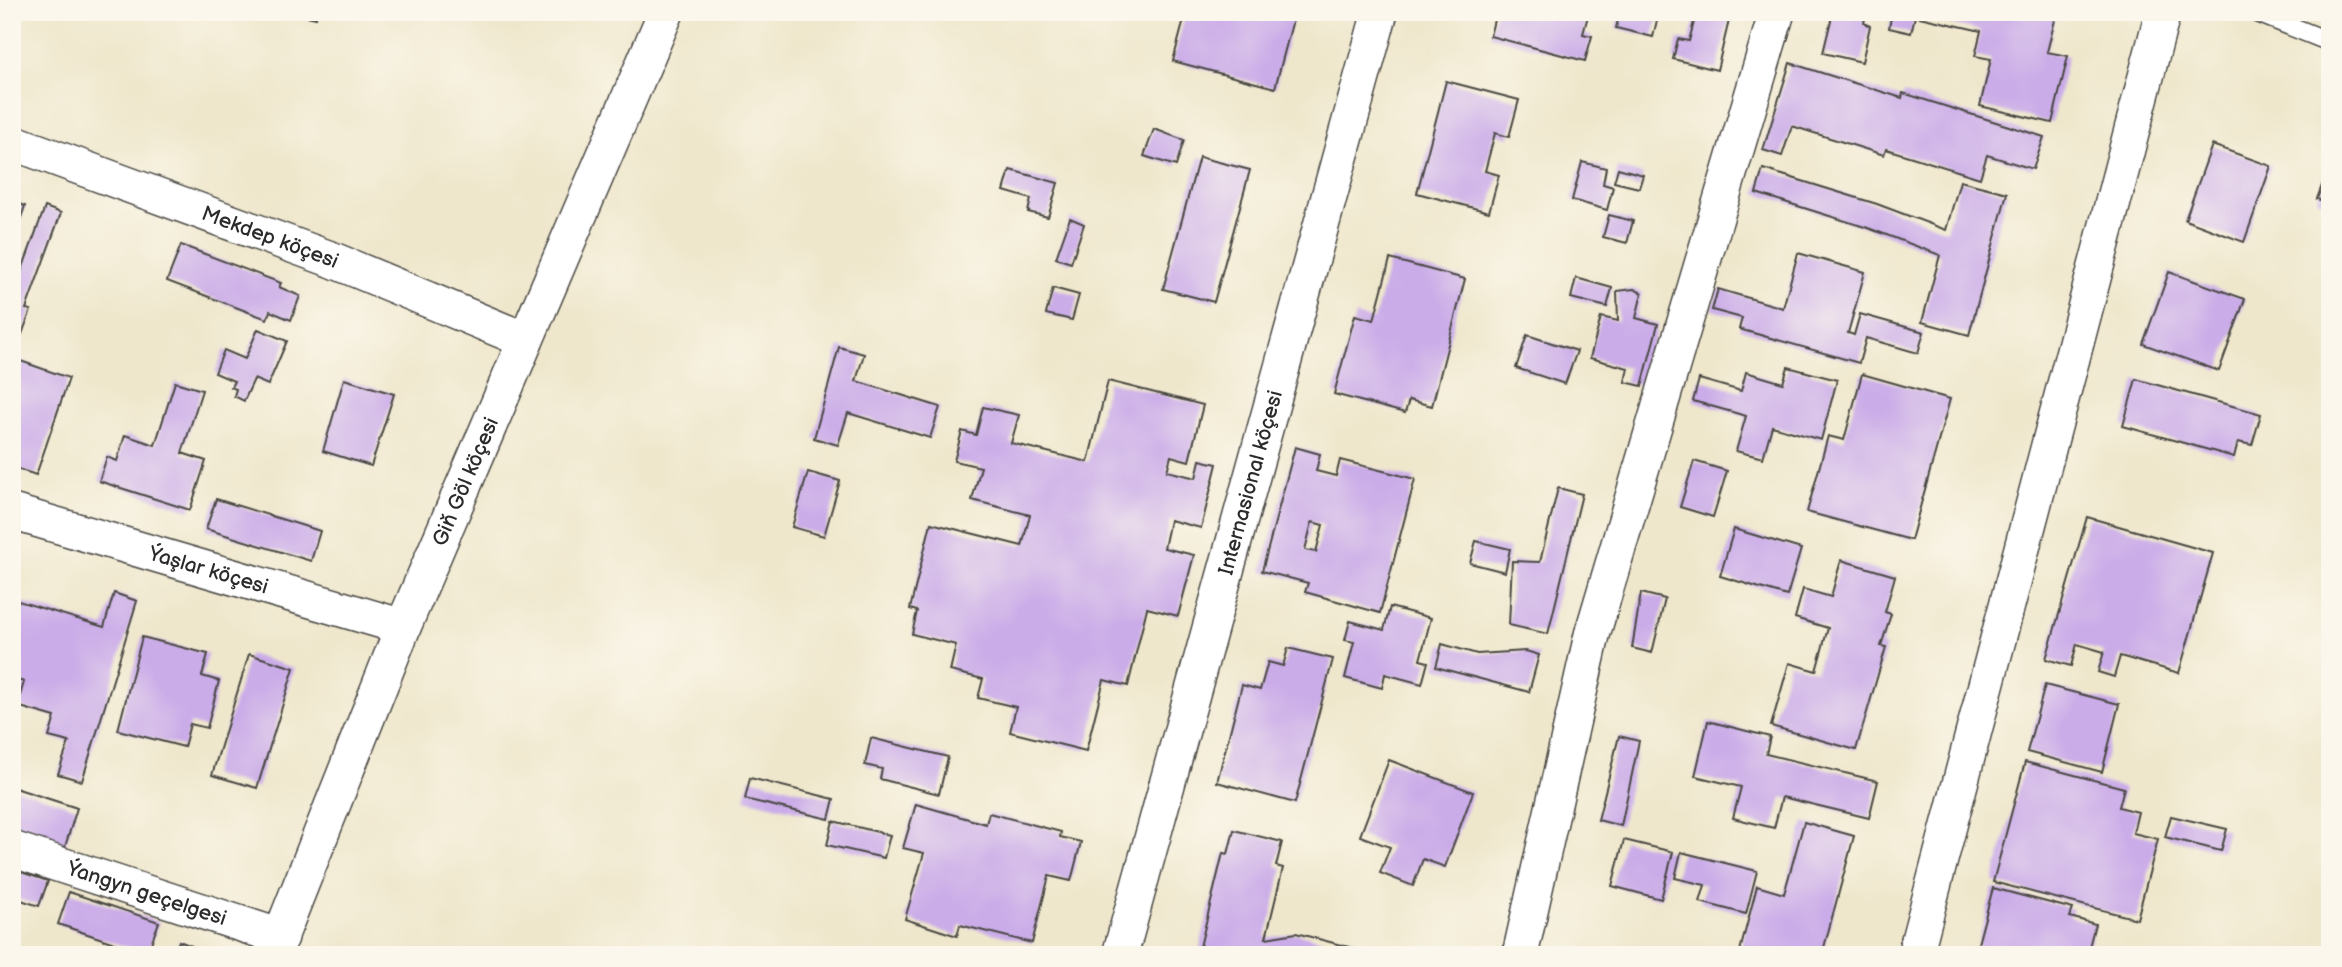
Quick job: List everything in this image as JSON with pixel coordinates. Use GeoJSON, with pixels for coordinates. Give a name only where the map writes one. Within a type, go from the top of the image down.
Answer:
{"type":"FeatureCollection","features":[{"type":"Feature","properties":{"kind":"street","name":"Giň Göl köçesi"},"geometry":{"type":"LineString","coordinates":[[277,946],[403,627],[666,12]]}},
{"type":"Feature","properties":{"kind":"street","name":"Internasional köçesi"},"geometry":{"type":"LineString","coordinates":[[1120,955],[1380,12]]}},
{"type":"Feature","properties":{"kind":"street"},"geometry":{"type":"LineString","coordinates":[[1520,955],[1592,635],[1777,12]]}},
{"type":"Feature","properties":{"kind":"street"},"geometry":{"type":"LineString","coordinates":[[1914,955],[2163,12]]}},
{"type":"Feature","properties":{"kind":"street","name":"Mekdep köçesi"},"geometry":{"type":"LineString","coordinates":[[12,142],[333,260],[525,340]]}},
{"type":"Feature","properties":{"kind":"street","name":"Ýaşlar köçesi"},"geometry":{"type":"LineString","coordinates":[[12,512],[403,627]]}},
{"type":"Feature","properties":{"kind":"street","name":"Ýangyn geçelgesi"},"geometry":{"type":"LineString","coordinates":[[12,849],[277,946]]}},
{"type":"Feature","properties":{"kind":"lane"},"geometry":{"type":"LineString","coordinates":[[2256,12],[2330,42]]}},
{"type":"Feature","properties":{"kind":"building"},"geometry":{"type":"Polygon","coordinates":[[[289,12],[317,12],[316,18],[289,12]]]}},
{"type":"Feature","properties":{"kind":"building"},"geometry":{"type":"Polygon","coordinates":[[[1186,12],[1295,12],[1275,88],[1173,61],[1186,12]]]}},
{"type":"Feature","properties":{"kind":"building"},"geometry":{"type":"Polygon","coordinates":[[[1496,12],[1589,12],[1583,34],[1592,36],[1585,61],[1490,36],[1496,12]]]}},
{"type":"Feature","properties":{"kind":"building"},"geometry":{"type":"Polygon","coordinates":[[[1620,12],[1659,12],[1653,37],[1616,28],[1620,12]]]}},
{"type":"Feature","properties":{"kind":"building"},"geometry":{"type":"Polygon","coordinates":[[[1673,12],[1731,12],[1717,70],[1673,59],[1678,39],[1689,41],[1695,18],[1673,12]]]}},
{"type":"Feature","properties":{"kind":"building"},"geometry":{"type":"Polygon","coordinates":[[[1833,12],[1866,12],[1864,23],[1870,26],[1862,62],[1823,53],[1833,12]]]}},
{"type":"Feature","properties":{"kind":"building"},"geometry":{"type":"Polygon","coordinates":[[[1892,12],[2057,12],[2047,52],[2068,56],[2052,123],[1980,106],[1991,59],[1975,56],[1981,31],[1915,16],[1911,33],[1889,28],[1892,12]]]}},
{"type":"Feature","properties":{"kind":"building"},"geometry":{"type":"Polygon","coordinates":[[[1790,63],[1902,98],[1903,93],[2044,137],[2033,169],[1987,155],[1980,178],[1886,149],[1884,155],[1792,126],[1782,156],[1763,150],[1790,63]]]}},
{"type":"Feature","properties":{"kind":"building"},"geometry":{"type":"Polygon","coordinates":[[[1446,81],[1519,100],[1509,137],[1495,133],[1485,171],[1499,175],[1489,212],[1417,193],[1446,81]]]}},
{"type":"Feature","properties":{"kind":"building"},"geometry":{"type":"Polygon","coordinates":[[[1154,129],[1184,140],[1176,166],[1144,156],[1154,129]]]}},
{"type":"Feature","properties":{"kind":"building"},"geometry":{"type":"Polygon","coordinates":[[[2212,145],[2271,166],[2244,242],[2185,220],[2212,145]]]}},
{"type":"Feature","properties":{"kind":"building"},"geometry":{"type":"Polygon","coordinates":[[[1199,157],[1250,170],[1214,302],[1163,289],[1199,157]]]}},
{"type":"Feature","properties":{"kind":"building"},"geometry":{"type":"Polygon","coordinates":[[[1582,162],[1606,168],[1603,184],[1613,187],[1607,210],[1572,200],[1582,162]]]}},
{"type":"Feature","properties":{"kind":"building"},"geometry":{"type":"Polygon","coordinates":[[[2330,164],[2330,204],[2317,199],[2330,164]]]}},
{"type":"Feature","properties":{"kind":"building"},"geometry":{"type":"Polygon","coordinates":[[[1618,168],[1643,175],[1639,188],[1614,182],[1618,168]]]}},
{"type":"Feature","properties":{"kind":"building"},"geometry":{"type":"Polygon","coordinates":[[[1763,169],[1877,204],[1946,230],[1960,181],[2007,193],[1969,335],[1922,322],[1940,255],[1868,228],[1756,193],[1763,169]]]}},
{"type":"Feature","properties":{"kind":"building"},"geometry":{"type":"Polygon","coordinates":[[[1010,170],[1058,183],[1048,217],[1028,212],[1031,199],[1004,191],[1010,170]]]}},
{"type":"Feature","properties":{"kind":"building"},"geometry":{"type":"Polygon","coordinates":[[[12,201],[25,206],[13,240],[12,240],[12,201]]]}},
{"type":"Feature","properties":{"kind":"building"},"geometry":{"type":"Polygon","coordinates":[[[45,207],[61,213],[26,309],[31,310],[22,334],[12,331],[12,297],[45,207]]]}},
{"type":"Feature","properties":{"kind":"building"},"geometry":{"type":"Polygon","coordinates":[[[1609,215],[1633,221],[1627,243],[1603,237],[1609,215]]]}},
{"type":"Feature","properties":{"kind":"building"},"geometry":{"type":"Polygon","coordinates":[[[1070,218],[1084,224],[1071,263],[1056,258],[1070,218]]]}},
{"type":"Feature","properties":{"kind":"building"},"geometry":{"type":"Polygon","coordinates":[[[181,245],[281,283],[279,287],[300,296],[291,320],[270,311],[267,319],[167,281],[181,245]]]}},
{"type":"Feature","properties":{"kind":"building"},"geometry":{"type":"Polygon","coordinates":[[[1798,253],[1865,272],[1848,333],[1854,335],[1860,314],[1924,332],[1918,353],[1866,338],[1859,363],[1739,329],[1742,318],[1712,310],[1718,289],[1783,308],[1798,253]]]}},
{"type":"Feature","properties":{"kind":"building"},"geometry":{"type":"Polygon","coordinates":[[[1390,259],[1465,279],[1432,406],[1409,400],[1405,413],[1334,394],[1355,315],[1374,320],[1390,259]]]}},
{"type":"Feature","properties":{"kind":"building"},"geometry":{"type":"Polygon","coordinates":[[[2169,272],[2245,299],[2219,371],[2143,344],[2169,272]]]}},
{"type":"Feature","properties":{"kind":"building"},"geometry":{"type":"Polygon","coordinates":[[[1576,278],[1612,288],[1607,307],[1571,298],[1576,278]]]}},
{"type":"Feature","properties":{"kind":"building"},"geometry":{"type":"Polygon","coordinates":[[[1053,288],[1079,295],[1072,320],[1046,314],[1053,288]]]}},
{"type":"Feature","properties":{"kind":"building"},"geometry":{"type":"Polygon","coordinates":[[[1634,289],[1642,293],[1636,318],[1658,324],[1642,386],[1625,382],[1628,368],[1590,358],[1601,317],[1618,321],[1617,291],[1634,289]]]}},
{"type":"Feature","properties":{"kind":"building"},"geometry":{"type":"Polygon","coordinates":[[[258,329],[287,341],[268,385],[254,379],[244,401],[234,396],[236,389],[231,387],[234,381],[215,373],[224,350],[245,359],[258,329]]]}},
{"type":"Feature","properties":{"kind":"building"},"geometry":{"type":"Polygon","coordinates":[[[1527,335],[1577,351],[1565,384],[1516,368],[1527,335]]]}},
{"type":"Feature","properties":{"kind":"building"},"geometry":{"type":"Polygon","coordinates":[[[839,347],[864,354],[856,381],[940,407],[930,438],[848,413],[838,445],[814,438],[839,347]]]}},
{"type":"Feature","properties":{"kind":"building"},"geometry":{"type":"Polygon","coordinates":[[[12,358],[69,378],[36,475],[12,467],[12,358]]]}},
{"type":"Feature","properties":{"kind":"building"},"geometry":{"type":"Polygon","coordinates":[[[1788,367],[1837,380],[1821,440],[1772,426],[1763,458],[1736,451],[1746,416],[1693,401],[1699,379],[1741,391],[1746,372],[1783,383],[1788,367]]]}},
{"type":"Feature","properties":{"kind":"building"},"geometry":{"type":"Polygon","coordinates":[[[1862,374],[1950,399],[1911,540],[1807,512],[1828,436],[1844,440],[1862,374]]]}},
{"type":"Feature","properties":{"kind":"building"},"geometry":{"type":"Polygon","coordinates":[[[344,379],[394,394],[371,466],[323,451],[344,379]]]}},
{"type":"Feature","properties":{"kind":"building"},"geometry":{"type":"Polygon","coordinates":[[[2136,379],[2261,414],[2252,445],[2238,442],[2234,457],[2123,426],[2136,379]]]}},
{"type":"Feature","properties":{"kind":"building"},"geometry":{"type":"Polygon","coordinates":[[[1108,381],[1203,405],[1189,461],[1171,456],[1167,471],[1196,478],[1200,460],[1217,464],[1201,528],[1170,520],[1164,548],[1194,555],[1178,616],[1147,608],[1128,686],[1104,680],[1086,751],[1010,732],[1016,707],[978,698],[983,679],[950,671],[956,645],[912,634],[917,611],[910,609],[931,523],[1022,546],[1030,515],[972,500],[981,467],[954,461],[962,431],[976,435],[983,407],[1019,415],[1011,443],[1088,462],[1108,381]]]}},
{"type":"Feature","properties":{"kind":"building"},"geometry":{"type":"Polygon","coordinates":[[[175,382],[202,390],[182,453],[206,461],[190,510],[99,481],[107,457],[117,461],[125,435],[155,445],[175,382]]]}},
{"type":"Feature","properties":{"kind":"building"},"geometry":{"type":"Polygon","coordinates":[[[1295,447],[1320,454],[1316,471],[1336,476],[1340,460],[1415,479],[1380,613],[1305,592],[1308,583],[1262,571],[1295,447]],[[1312,522],[1305,550],[1316,552],[1323,525],[1312,522]]]}},
{"type":"Feature","properties":{"kind":"building"},"geometry":{"type":"Polygon","coordinates":[[[1694,461],[1727,471],[1713,517],[1680,507],[1694,461]]]}},
{"type":"Feature","properties":{"kind":"building"},"geometry":{"type":"Polygon","coordinates":[[[808,472],[840,481],[824,536],[792,527],[808,472]]]}},
{"type":"Feature","properties":{"kind":"building"},"geometry":{"type":"Polygon","coordinates":[[[1558,488],[1582,494],[1548,634],[1509,625],[1512,561],[1540,562],[1558,488]]]}},
{"type":"Feature","properties":{"kind":"building"},"geometry":{"type":"Polygon","coordinates":[[[216,499],[320,531],[311,561],[206,529],[216,499]]]}},
{"type":"Feature","properties":{"kind":"building"},"geometry":{"type":"Polygon","coordinates":[[[2087,517],[2213,553],[2179,673],[2120,656],[2114,677],[2098,672],[2104,652],[2077,644],[2071,666],[2046,659],[2087,517]]]}},
{"type":"Feature","properties":{"kind":"building"},"geometry":{"type":"Polygon","coordinates":[[[1734,529],[1801,549],[1787,596],[1720,576],[1734,529]]]}},
{"type":"Feature","properties":{"kind":"building"},"geometry":{"type":"Polygon","coordinates":[[[1476,541],[1510,549],[1505,572],[1470,563],[1476,541]]]}},
{"type":"Feature","properties":{"kind":"building"},"geometry":{"type":"Polygon","coordinates":[[[1841,560],[1895,576],[1885,612],[1891,614],[1881,646],[1886,647],[1856,750],[1771,726],[1789,663],[1816,671],[1828,628],[1795,618],[1803,589],[1831,597],[1841,560]]]}},
{"type":"Feature","properties":{"kind":"building"},"geometry":{"type":"Polygon","coordinates":[[[114,593],[137,601],[82,781],[58,774],[69,742],[49,737],[55,717],[17,706],[24,682],[14,679],[12,683],[12,599],[104,627],[114,593]]]}},
{"type":"Feature","properties":{"kind":"building"},"geometry":{"type":"Polygon","coordinates":[[[1641,593],[1665,599],[1652,653],[1632,648],[1641,593]]]}},
{"type":"Feature","properties":{"kind":"building"},"geometry":{"type":"Polygon","coordinates":[[[1390,607],[1431,618],[1420,660],[1428,662],[1422,684],[1385,674],[1382,688],[1345,678],[1354,642],[1345,640],[1350,621],[1384,630],[1390,607]]]}},
{"type":"Feature","properties":{"kind":"building"},"geometry":{"type":"Polygon","coordinates":[[[142,637],[208,654],[202,676],[219,681],[207,728],[190,724],[184,747],[118,730],[142,637]]]}},
{"type":"Feature","properties":{"kind":"building"},"geometry":{"type":"Polygon","coordinates":[[[1442,644],[1477,654],[1526,651],[1539,655],[1529,692],[1436,667],[1442,644]]]}},
{"type":"Feature","properties":{"kind":"building"},"geometry":{"type":"Polygon","coordinates":[[[1288,648],[1333,659],[1295,803],[1217,782],[1242,685],[1260,690],[1268,662],[1283,666],[1288,648]]]}},
{"type":"Feature","properties":{"kind":"building"},"geometry":{"type":"Polygon","coordinates":[[[249,654],[294,668],[257,788],[212,775],[249,654]]]}},
{"type":"Feature","properties":{"kind":"building"},"geometry":{"type":"Polygon","coordinates":[[[2045,685],[2119,704],[2102,772],[2027,752],[2045,685]]]}},
{"type":"Feature","properties":{"kind":"building"},"geometry":{"type":"Polygon","coordinates":[[[1708,721],[1770,737],[1766,754],[1878,781],[1869,818],[1782,797],[1774,828],[1733,818],[1741,787],[1695,776],[1708,721]]]}},
{"type":"Feature","properties":{"kind":"building"},"geometry":{"type":"Polygon","coordinates":[[[1619,736],[1639,741],[1621,826],[1598,820],[1619,736]]]}},
{"type":"Feature","properties":{"kind":"building"},"geometry":{"type":"Polygon","coordinates":[[[871,738],[948,757],[939,794],[880,779],[882,769],[865,765],[871,738]]]}},
{"type":"Feature","properties":{"kind":"building"},"geometry":{"type":"Polygon","coordinates":[[[1389,760],[1473,792],[1445,867],[1423,859],[1413,886],[1380,873],[1390,847],[1360,836],[1389,760]]]}},
{"type":"Feature","properties":{"kind":"building"},"geometry":{"type":"Polygon","coordinates":[[[2025,762],[2124,788],[2119,807],[2138,812],[2133,833],[2158,839],[2137,919],[1993,882],[2025,762]]]}},
{"type":"Feature","properties":{"kind":"building"},"geometry":{"type":"Polygon","coordinates":[[[750,778],[834,799],[829,819],[745,799],[750,778]]]}},
{"type":"Feature","properties":{"kind":"building"},"geometry":{"type":"Polygon","coordinates":[[[12,787],[77,808],[64,850],[12,834],[12,787]]]}},
{"type":"Feature","properties":{"kind":"building"},"geometry":{"type":"Polygon","coordinates":[[[916,804],[986,824],[989,813],[1061,832],[1060,837],[1081,842],[1071,881],[1049,876],[1032,943],[960,925],[957,936],[905,919],[924,853],[903,848],[916,804]]]}},
{"type":"Feature","properties":{"kind":"building"},"geometry":{"type":"Polygon","coordinates":[[[2171,816],[2227,829],[2221,851],[2165,837],[2171,816]]]}},
{"type":"Feature","properties":{"kind":"building"},"geometry":{"type":"Polygon","coordinates":[[[833,821],[890,835],[884,858],[827,845],[833,821]]]}},
{"type":"Feature","properties":{"kind":"building"},"geometry":{"type":"Polygon","coordinates":[[[1804,822],[1854,836],[1822,955],[1739,955],[1757,886],[1784,894],[1804,822]]]}},
{"type":"Feature","properties":{"kind":"building"},"geometry":{"type":"Polygon","coordinates":[[[1234,830],[1282,842],[1276,866],[1283,868],[1266,938],[1296,933],[1379,955],[1198,955],[1223,853],[1228,854],[1234,830]]]}},
{"type":"Feature","properties":{"kind":"building"},"geometry":{"type":"Polygon","coordinates":[[[1624,840],[1673,852],[1661,899],[1612,886],[1624,840]]]}},
{"type":"Feature","properties":{"kind":"building"},"geometry":{"type":"Polygon","coordinates":[[[1681,852],[1757,871],[1746,914],[1700,902],[1705,885],[1675,878],[1681,852]]]}},
{"type":"Feature","properties":{"kind":"building"},"geometry":{"type":"Polygon","coordinates":[[[12,869],[48,881],[39,906],[12,897],[12,869]]]}},
{"type":"Feature","properties":{"kind":"building"},"geometry":{"type":"Polygon","coordinates":[[[1993,888],[2073,909],[2070,917],[2095,924],[2087,955],[1975,955],[1993,888]]]}},
{"type":"Feature","properties":{"kind":"building"},"geometry":{"type":"Polygon","coordinates":[[[69,892],[159,922],[147,954],[58,924],[69,892]]]}},
{"type":"Feature","properties":{"kind":"building"},"geometry":{"type":"Polygon","coordinates":[[[179,941],[202,950],[200,955],[174,955],[179,941]]]}}]}
